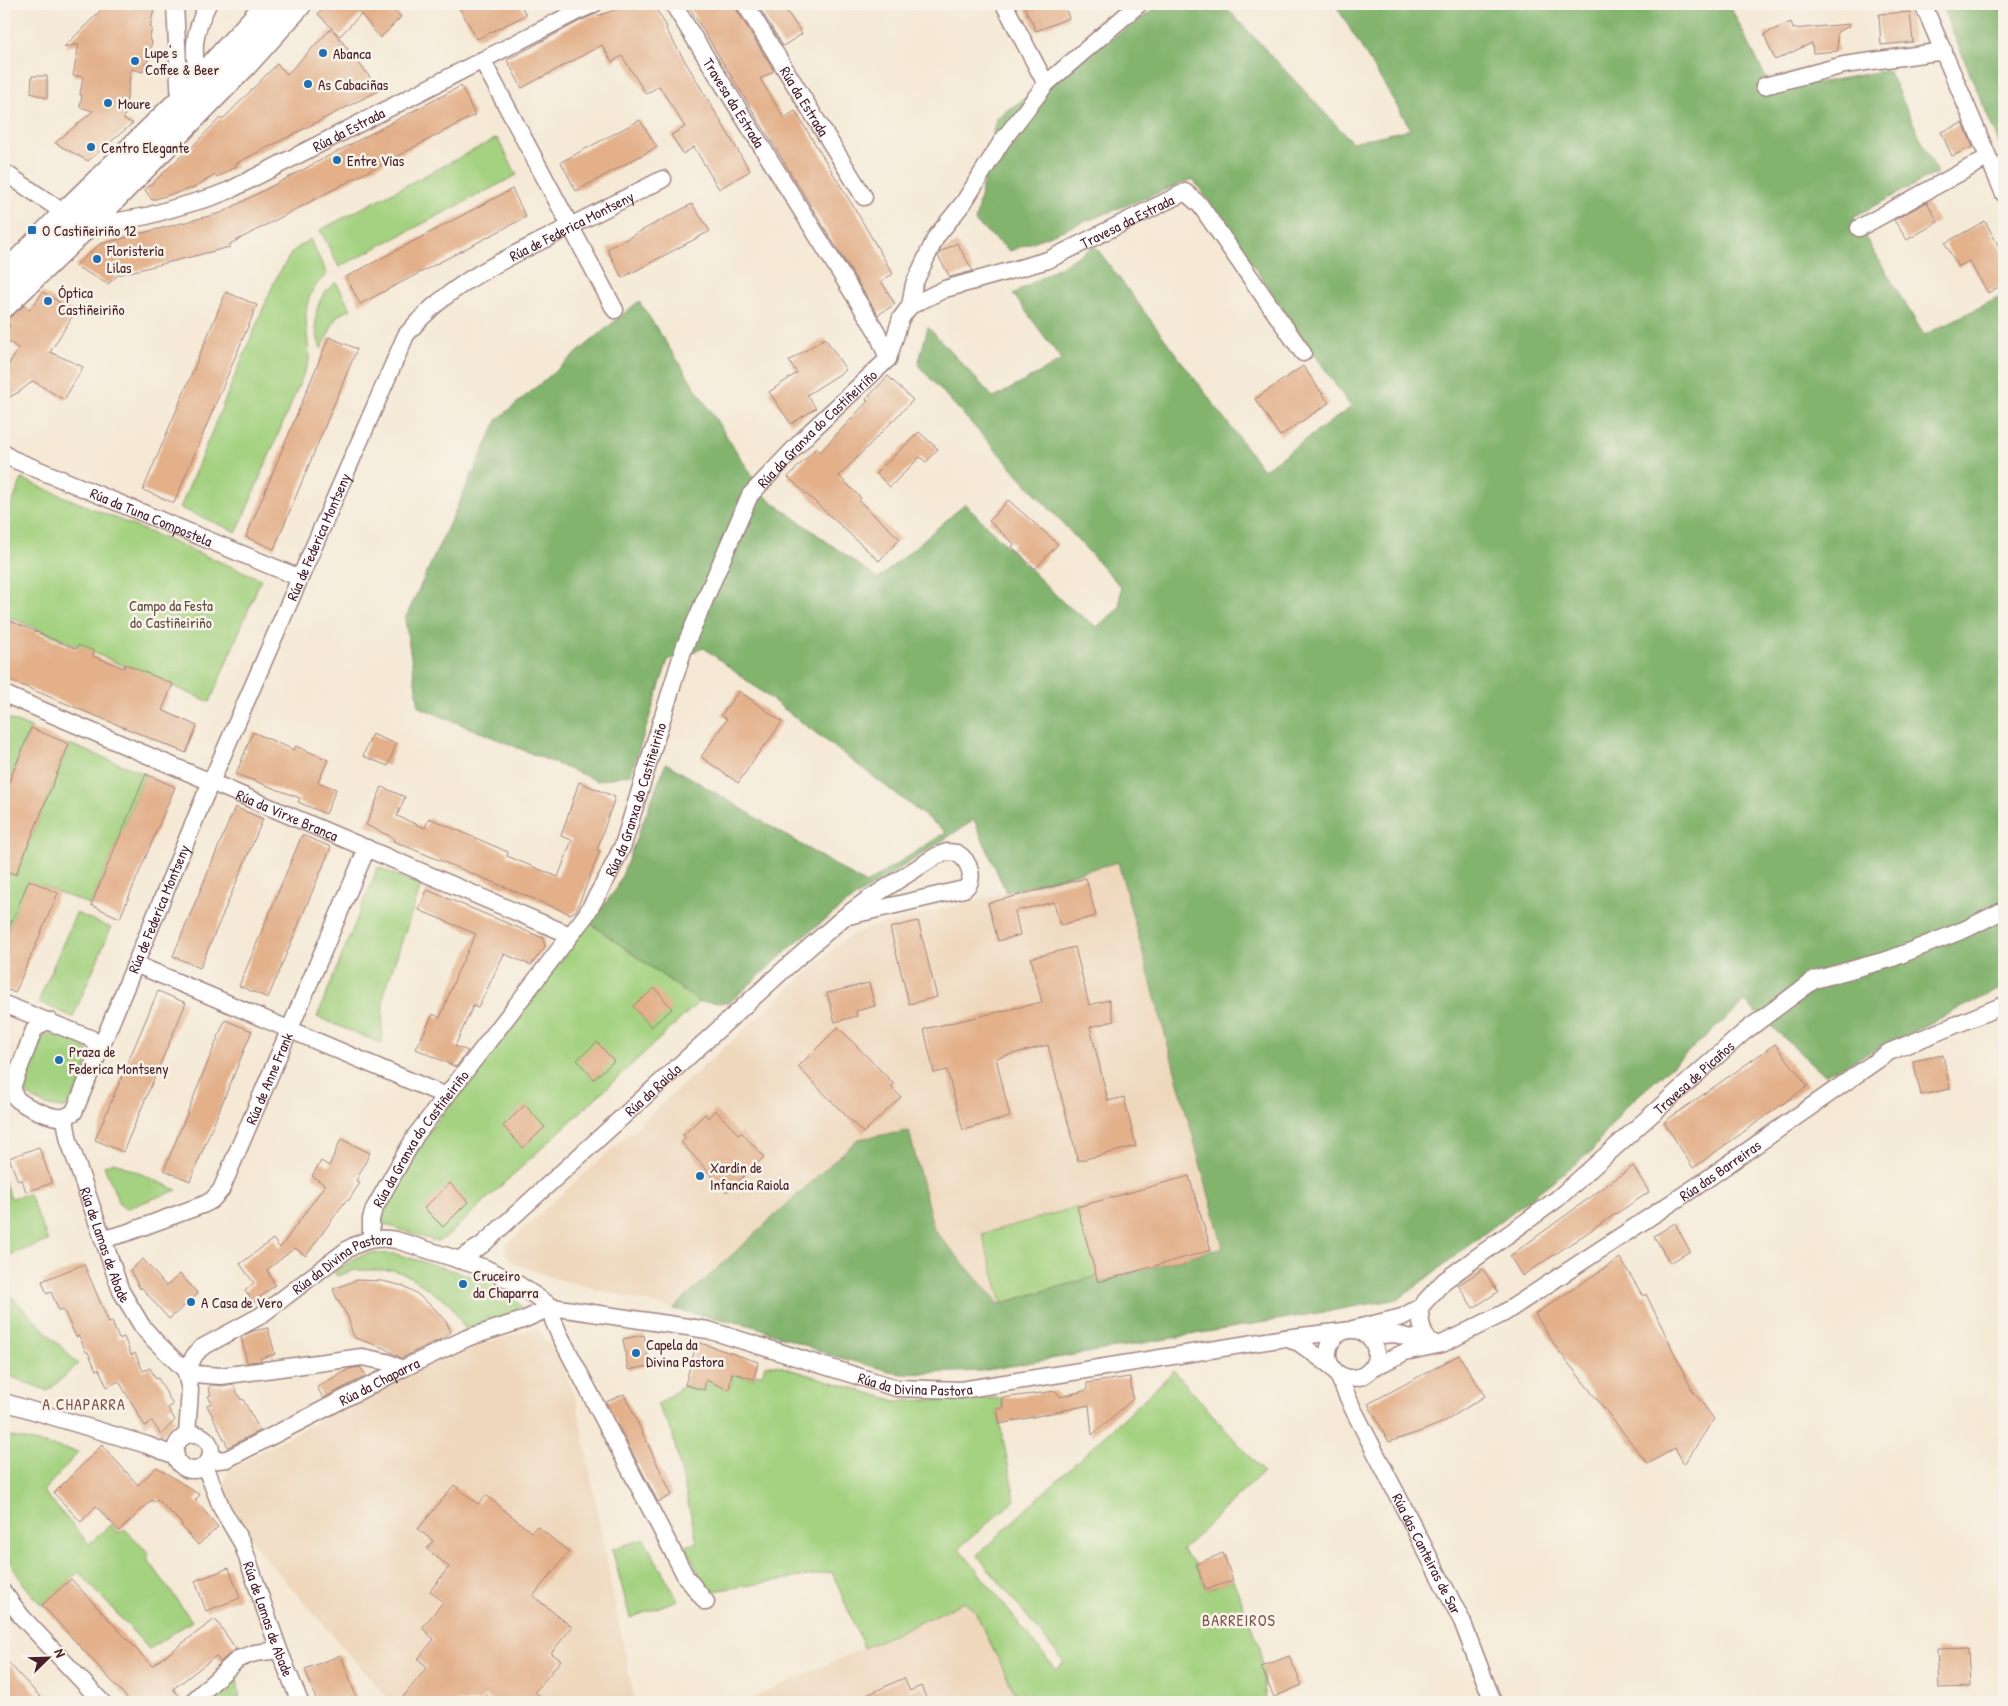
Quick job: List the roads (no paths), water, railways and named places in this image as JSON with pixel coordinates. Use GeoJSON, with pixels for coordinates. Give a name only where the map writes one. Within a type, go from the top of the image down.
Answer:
{"type":"FeatureCollection","features":[{"type":"Feature","properties":{"kind":"main road"},"geometry":{"type":"LineString","coordinates":[[4,278],[66,214],[180,103],[270,4]]}},
{"type":"Feature","properties":{"kind":"main road"},"geometry":{"type":"LineString","coordinates":[[4,304],[93,218],[271,35],[298,4]]}},
{"type":"Feature","properties":{"kind":"street"},"geometry":{"type":"LineString","coordinates":[[175,4],[180,103]]}},
{"type":"Feature","properties":{"kind":"street"},"geometry":{"type":"LineString","coordinates":[[198,83],[194,50],[198,23],[208,4]]}},
{"type":"Feature","properties":{"kind":"street"},"geometry":{"type":"LineString","coordinates":[[271,35],[309,4]]}},
{"type":"Feature","properties":{"kind":"street","name":"Rúa da Estrada"},"geometry":{"type":"LineString","coordinates":[[93,218],[113,222],[147,216],[212,197],[254,178],[594,4]]}},
{"type":"Feature","properties":{"kind":"street","name":"Travesa da Estrada"},"geometry":{"type":"LineString","coordinates":[[673,4],[877,332],[888,359]]}},
{"type":"Feature","properties":{"kind":"street","name":"Rúa da Estrada"},"geometry":{"type":"LineString","coordinates":[[745,4],[864,198]]}},
{"type":"Feature","properties":{"kind":"street"},"geometry":{"type":"LineString","coordinates":[[1004,4],[1046,84]]}},
{"type":"Feature","properties":{"kind":"street"},"geometry":{"type":"LineString","coordinates":[[888,359],[902,318],[910,306],[914,284],[936,237],[964,202],[1002,141],[1046,84],[1139,4]]}},
{"type":"Feature","properties":{"kind":"street"},"geometry":{"type":"LineString","coordinates":[[1923,4],[1987,158],[2004,194]]}},
{"type":"Feature","properties":{"kind":"street"},"geometry":{"type":"LineString","coordinates":[[1764,86],[1844,65],[1944,51]]}},
{"type":"Feature","properties":{"kind":"street"},"geometry":{"type":"LineString","coordinates":[[482,60],[615,310]]}},
{"type":"Feature","properties":{"kind":"street"},"geometry":{"type":"LineString","coordinates":[[1859,228],[1987,158]]}},
{"type":"Feature","properties":{"kind":"street"},"geometry":{"type":"LineString","coordinates":[[4,172],[66,214]]}},
{"type":"Feature","properties":{"kind":"street","name":"Rúa de Federica Montseny"},"geometry":{"type":"LineString","coordinates":[[94,1045],[114,1017],[211,782],[406,335],[442,298],[481,272],[662,179]]}},
{"type":"Feature","properties":{"kind":"street","name":"Travesa da Estrada"},"geometry":{"type":"LineString","coordinates":[[910,306],[946,289],[1048,260],[1185,192],[1200,205],[1303,353]]}},
{"type":"Feature","properties":{"kind":"street","name":"Rúa da Granxa do Castiñeiriño"},"geometry":{"type":"LineString","coordinates":[[371,1238],[371,1219],[374,1209],[416,1135],[504,1024],[570,934],[586,916],[608,876],[623,845],[684,648],[750,495],[811,431],[888,359]]}},
{"type":"Feature","properties":{"kind":"street","name":"Rúa da Tuna Compostela"},"geometry":{"type":"LineString","coordinates":[[4,454],[300,578]]}},
{"type":"Feature","properties":{"kind":"street","name":"Rúa da Virxe Branca"},"geometry":{"type":"LineString","coordinates":[[4,694],[570,934]]}},
{"type":"Feature","properties":{"kind":"street","name":"Rúa de Anne Frank"},"geometry":{"type":"LineString","coordinates":[[104,1239],[126,1233],[205,1204],[216,1196],[224,1184],[366,848]]}},
{"type":"Feature","properties":{"kind":"street","name":"Rúa da Raiola"},"geometry":{"type":"LineString","coordinates":[[458,1260],[482,1245],[844,917],[936,856],[947,852],[957,853],[968,864],[971,876],[968,886],[964,889],[844,917]]}},
{"type":"Feature","properties":{"kind":"street","name":"Travesa de Picaños"},"geometry":{"type":"LineString","coordinates":[[1349,1330],[1402,1317],[1420,1307],[1444,1281],[1557,1199],[1744,1032],[1814,980],[1890,959],[1966,929],[2004,910]]}},
{"type":"Feature","properties":{"kind":"street"},"geometry":{"type":"LineString","coordinates":[[135,964],[446,1096]]}},
{"type":"Feature","properties":{"kind":"street"},"geometry":{"type":"LineString","coordinates":[[4,1004],[50,1021],[94,1045],[74,1112],[60,1117],[9,1098],[35,1029],[43,1023],[50,1021]]}},
{"type":"Feature","properties":{"kind":"street","name":"Rúa das Barreiras"},"geometry":{"type":"LineString","coordinates":[[1373,1368],[1405,1352],[1436,1343],[1512,1308],[1697,1186],[1889,1052],[2004,1005]]}},
{"type":"Feature","properties":{"kind":"street"},"geometry":{"type":"LineString","coordinates":[[25,1013],[29,1016],[35,1029]]}},
{"type":"Feature","properties":{"kind":"street","name":"Rúa de Lamas de Abade"},"geometry":{"type":"LineString","coordinates":[[60,1117],[121,1292],[154,1341],[187,1372]]}},
{"type":"Feature","properties":{"kind":"street","name":"Rúa da Divina Pastora"},"geometry":{"type":"LineString","coordinates":[[187,1372],[194,1356],[202,1348],[260,1316],[348,1249],[371,1238],[396,1240],[485,1268],[516,1283],[552,1307],[708,1330],[896,1388],[960,1390],[1284,1338],[1349,1330]]}},
{"type":"Feature","properties":{"kind":"street"},"geometry":{"type":"LineString","coordinates":[[552,1307],[553,1320],[559,1334],[686,1577],[706,1602]]}},
{"type":"Feature","properties":{"kind":"street","name":"Rúa da Chaparra"},"geometry":{"type":"LineString","coordinates":[[187,1469],[198,1469],[207,1463],[227,1459],[402,1369],[467,1338],[523,1320],[552,1307]]}},
{"type":"Feature","properties":{"kind":"street"},"geometry":{"type":"LineString","coordinates":[[1420,1307],[1420,1322],[1423,1333],[1436,1343]]}},
{"type":"Feature","properties":{"kind":"street"},"geometry":{"type":"LineString","coordinates":[[1284,1338],[1299,1343],[1334,1370],[1351,1378],[1360,1378],[1373,1368],[1377,1352],[1375,1343],[1362,1331],[1349,1330],[1336,1335],[1328,1351],[1334,1370]]}},
{"type":"Feature","properties":{"kind":"street"},"geometry":{"type":"LineString","coordinates":[[1369,1336],[1394,1334],[1436,1343]]}},
{"type":"Feature","properties":{"kind":"street"},"geometry":{"type":"LineString","coordinates":[[4,1402],[148,1445],[186,1442],[190,1407],[187,1372],[221,1376],[362,1357],[387,1362],[402,1369]]}},
{"type":"Feature","properties":{"kind":"street","name":"Rúa das Canteiras de Sar"},"geometry":{"type":"LineString","coordinates":[[1334,1370],[1462,1621],[1493,1702]]}},
{"type":"Feature","properties":{"kind":"street"},"geometry":{"type":"LineString","coordinates":[[1353,1409],[1360,1378]]}},
{"type":"Feature","properties":{"kind":"street","name":"Rúa de Lamas de Abade"},"geometry":{"type":"LineString","coordinates":[[222,1509],[207,1463],[211,1455],[210,1444],[186,1442],[182,1466],[187,1469],[222,1509],[242,1543],[279,1650],[300,1702]]}},
{"type":"Feature","properties":{"kind":"street"},"geometry":{"type":"LineString","coordinates":[[4,1593],[22,1617],[102,1702]]}},
{"type":"Feature","properties":{"kind":"street"},"geometry":{"type":"LineString","coordinates":[[192,1702],[238,1659],[255,1653],[279,1650]]}},
{"type":"Feature","properties":{"kind":"place","name":"Abanca"},"geometry":{"type":"Point","coordinates":[323,53]}},
{"type":"Feature","properties":{"kind":"place","name":"Lupe's Coffee & Beer"},"geometry":{"type":"Point","coordinates":[135,61]}},
{"type":"Feature","properties":{"kind":"place","name":"As Cabaciñas"},"geometry":{"type":"Point","coordinates":[308,84]}},
{"type":"Feature","properties":{"kind":"place","name":"Moure"},"geometry":{"type":"Point","coordinates":[108,103]}},
{"type":"Feature","properties":{"kind":"place","name":"Centro Elegante"},"geometry":{"type":"Point","coordinates":[91,147]}},
{"type":"Feature","properties":{"kind":"place","name":"Entre Vías"},"geometry":{"type":"Point","coordinates":[337,160]}},
{"type":"Feature","properties":{"kind":"place","name":"O Castiñeiriño 12"},"geometry":{"type":"Point","coordinates":[32,230]}},
{"type":"Feature","properties":{"kind":"place","name":"Floristería Lilas"},"geometry":{"type":"Point","coordinates":[97,259]}},
{"type":"Feature","properties":{"kind":"place","name":"Óptica Castiñeiriño"},"geometry":{"type":"Point","coordinates":[48,301]}},
{"type":"Feature","properties":{"kind":"place","name":"Praza de Federica Montseny"},"geometry":{"type":"Point","coordinates":[59,1060]}},
{"type":"Feature","properties":{"kind":"place","name":"Xardín de Infancia Raiola"},"geometry":{"type":"Point","coordinates":[700,1176]}},
{"type":"Feature","properties":{"kind":"place","name":"Cruceiro da Chaparra"},"geometry":{"type":"Point","coordinates":[463,1284]}},
{"type":"Feature","properties":{"kind":"place","name":"A Casa de Vero"},"geometry":{"type":"Point","coordinates":[191,1302]}},
{"type":"Feature","properties":{"kind":"place","name":"Capela da Divina Pastora"},"geometry":{"type":"Point","coordinates":[636,1353]}},
{"type":"Feature","properties":{"kind":"district","name":"A CHAPARRA"},"geometry":{"type":"Point","coordinates":[84,1404]}},
{"type":"Feature","properties":{"kind":"district","name":"BARREIROS"},"geometry":{"type":"Point","coordinates":[1239,1620]}},
{"type":"Feature","properties":{"kind":"park label","name":"Campo da Festa do Castiñeiriño"},"geometry":{"type":"Point","coordinates":[171,614]}}]}
